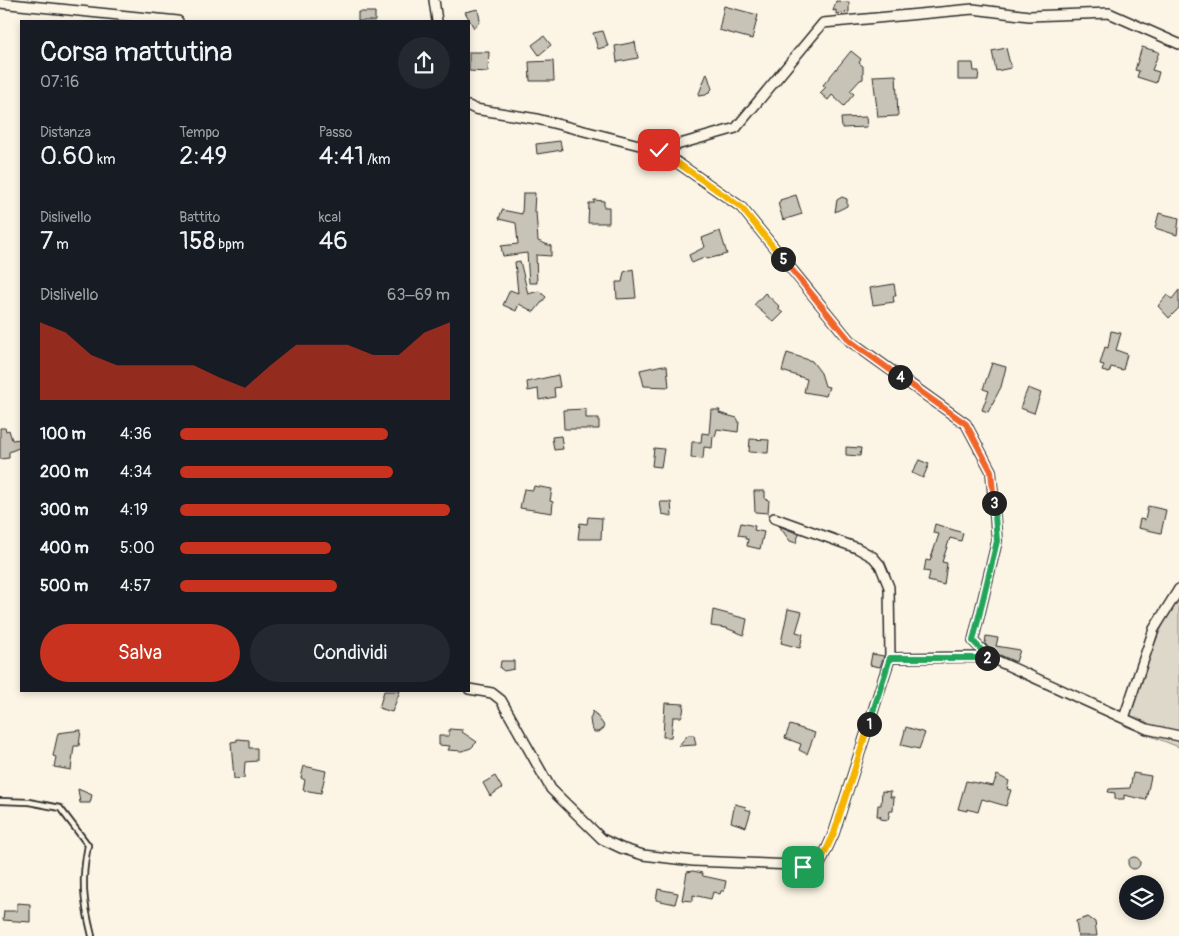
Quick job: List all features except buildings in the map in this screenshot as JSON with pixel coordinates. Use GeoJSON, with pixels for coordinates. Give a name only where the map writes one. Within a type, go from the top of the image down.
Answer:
{"type":"FeatureCollection","features":[{"type":"Feature","properties":{"kind":"street"},"geometry":{"type":"LineString","coordinates":[[434,0],[437,20]]}},
{"type":"Feature","properties":{"kind":"street"},"geometry":{"type":"LineString","coordinates":[[0,3],[168,20]]}},
{"type":"Feature","properties":{"kind":"street"},"geometry":{"type":"LineString","coordinates":[[659,150],[736,128],[823,23],[973,9],[1030,16],[1109,13],[1179,44]]}},
{"type":"Feature","properties":{"kind":"street"},"geometry":{"type":"LineString","coordinates":[[470,106],[475,109],[538,119],[659,150],[741,207],[850,341],[966,424],[991,471],[997,541],[973,641],[989,658],[1148,729],[1179,736]]}},
{"type":"Feature","properties":{"kind":"street"},"geometry":{"type":"LineString","coordinates":[[470,689],[492,693],[501,700],[550,789],[602,839],[643,855],[693,861],[819,866],[834,833],[890,658],[889,588],[880,565],[857,548],[774,518]]}},
{"type":"Feature","properties":{"kind":"street"},"geometry":{"type":"LineString","coordinates":[[1124,718],[1154,629],[1179,589]]}},
{"type":"Feature","properties":{"kind":"street"},"geometry":{"type":"LineString","coordinates":[[890,658],[989,658]]}},
{"type":"Feature","properties":{"kind":"lane"},"geometry":{"type":"LineString","coordinates":[[0,802],[29,802],[60,808],[88,845],[83,874],[85,906],[92,936]]}},
{"type":"Feature","properties":{"kind":"shaded area"},"geometry":{"type":"Polygon","coordinates":[[[1179,593],[1179,747],[1125,726],[1141,674],[1173,602],[1179,593]]]}},
{"type":"Feature","properties":{"kind":"route"},"geometry":{"type":"LineString","coordinates":[[659,150],[741,207],[850,341],[966,424],[991,471],[997,541],[973,641],[989,658],[890,658],[834,833],[819,866],[803,867]]}}]}
